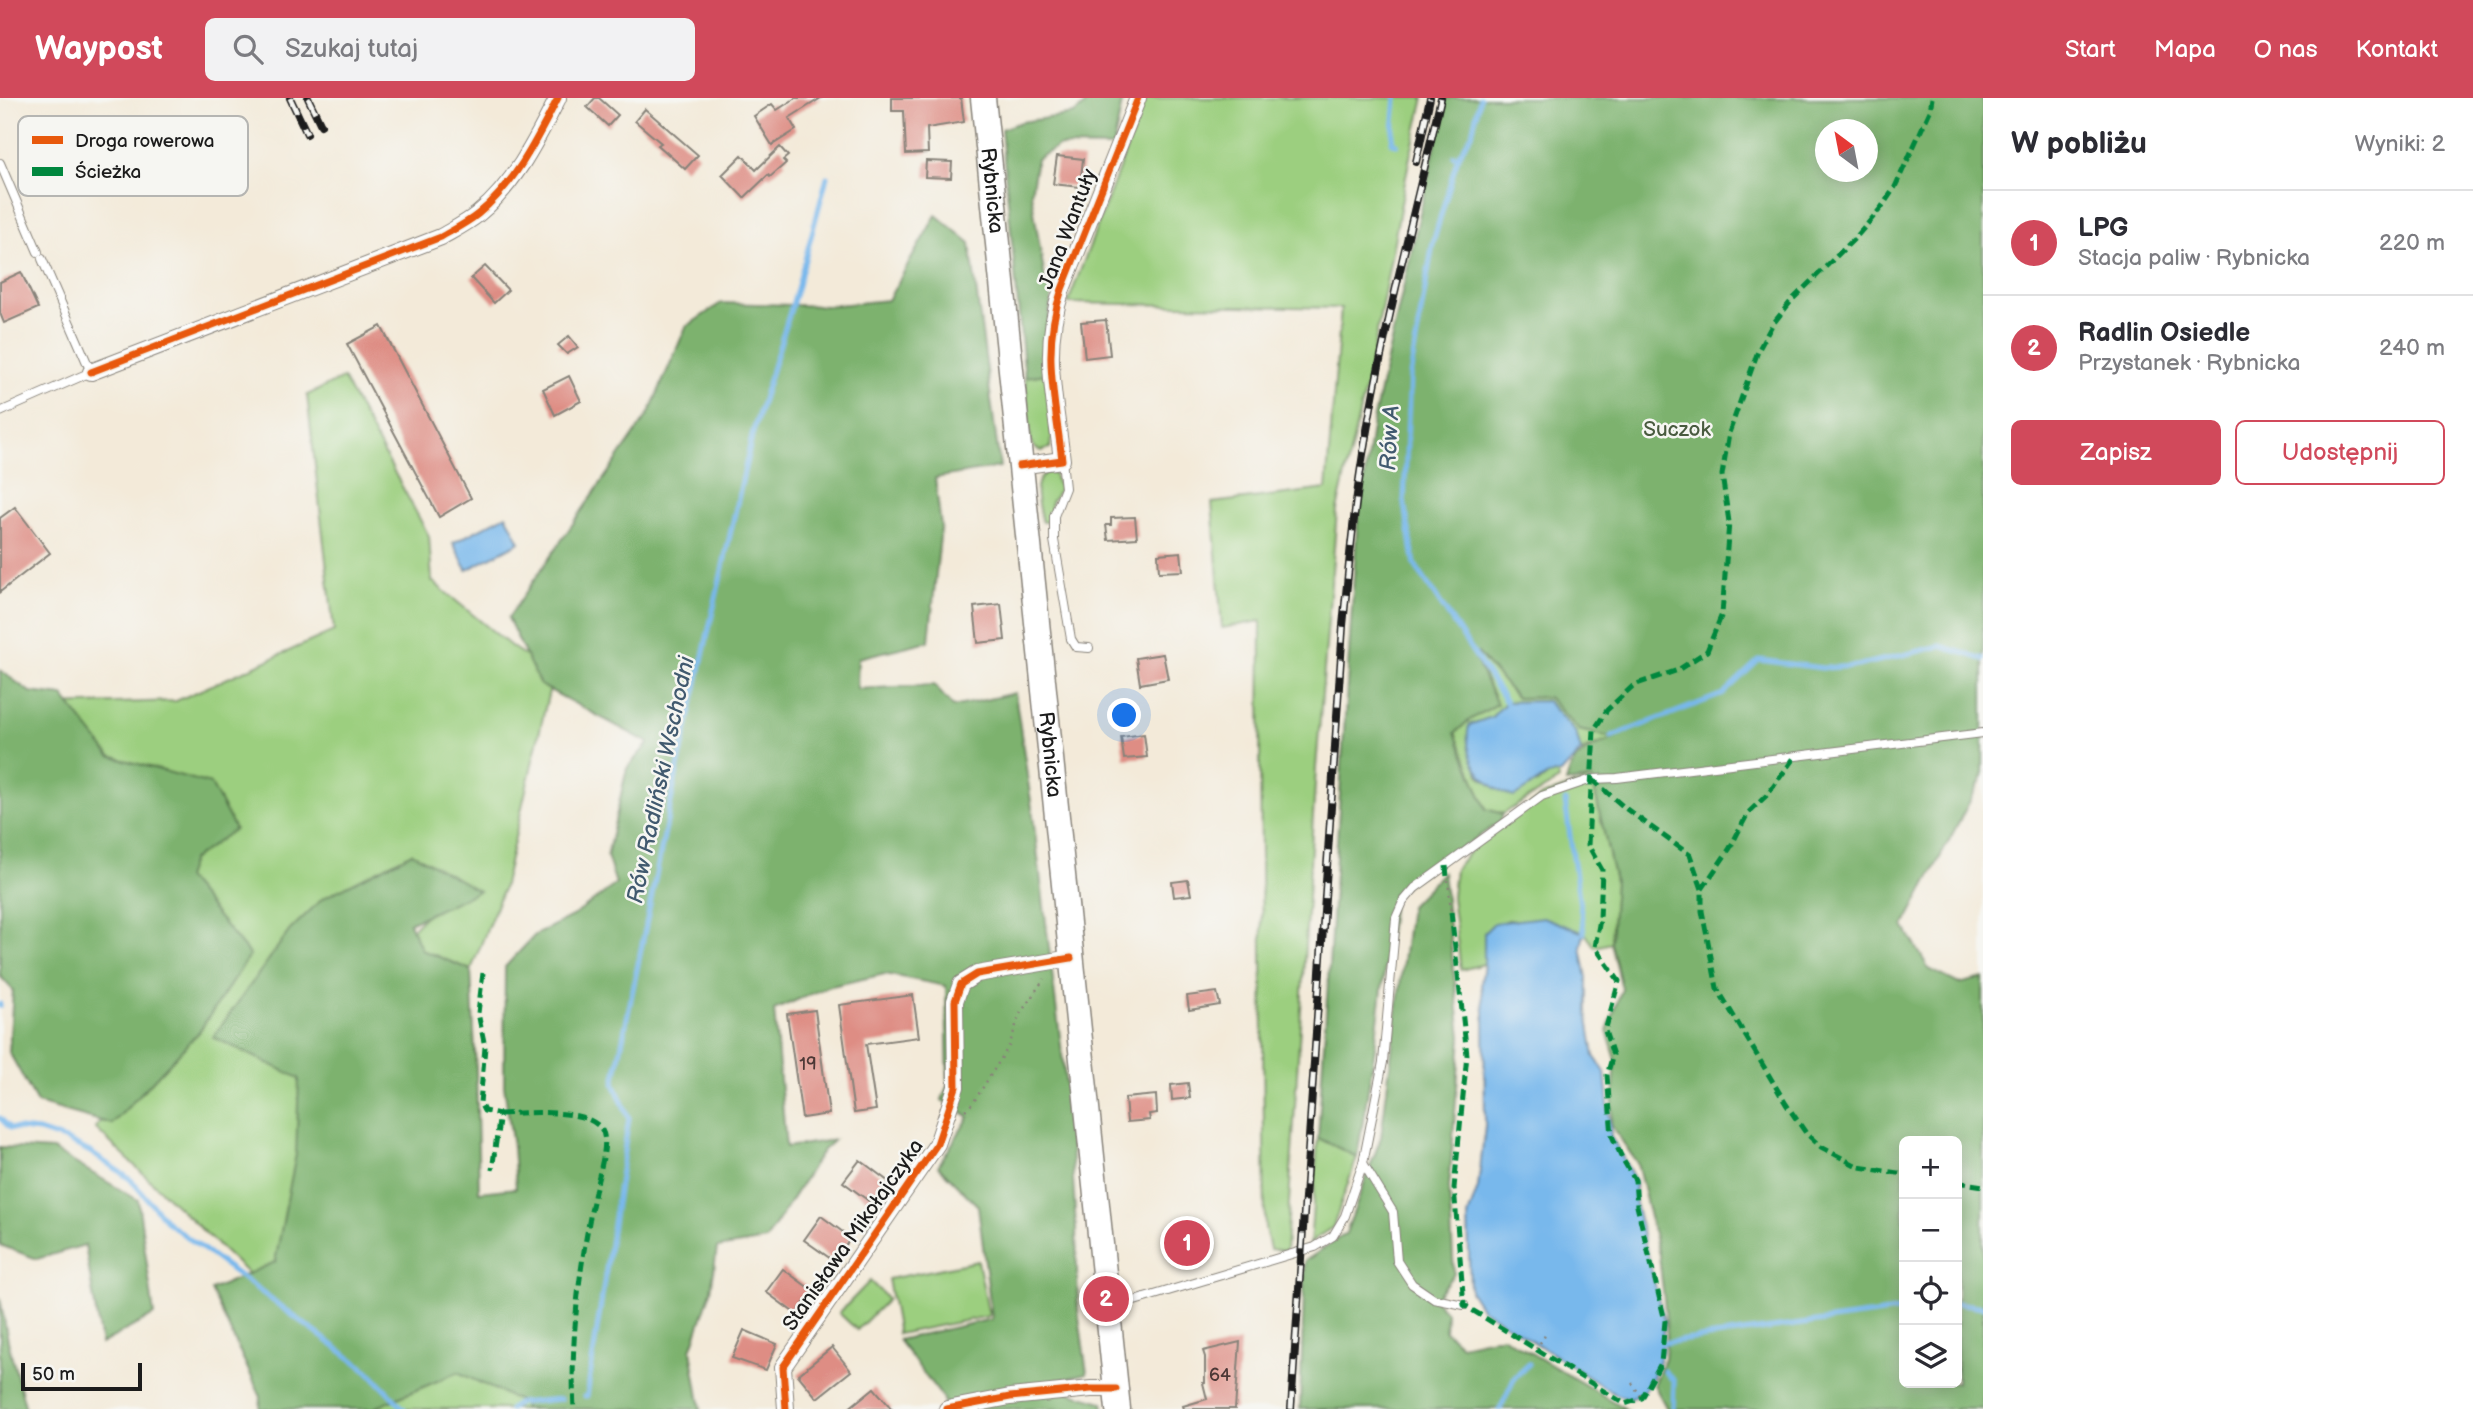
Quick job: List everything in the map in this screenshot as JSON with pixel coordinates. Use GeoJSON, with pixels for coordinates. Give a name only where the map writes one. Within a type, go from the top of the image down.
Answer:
{"type":"FeatureCollection","features":[{"type":"Feature","properties":{"kind":"main road","name":"Rybnicka"},"geometry":{"type":"LineString","coordinates":[[983,98],[1117,1399]]}},
{"type":"Feature","properties":{"kind":"street"},"geometry":{"type":"LineString","coordinates":[[91,372],[441,237],[477,215],[506,187],[558,98]]}},
{"type":"Feature","properties":{"kind":"street","name":"Jana Wantuły"},"geometry":{"type":"LineString","coordinates":[[1062,460],[1050,361],[1053,320],[1062,289],[1138,98]]}},
{"type":"Feature","properties":{"kind":"street"},"geometry":{"type":"LineString","coordinates":[[1019,466],[1062,460]]}},
{"type":"Feature","properties":{"kind":"street","name":"Stanisława Mikołajczyka"},"geometry":{"type":"LineString","coordinates":[[786,1409],[783,1367],[939,1138],[956,1087],[955,1001],[961,984],[978,974],[1071,958]]}},
{"type":"Feature","properties":{"kind":"street"},"geometry":{"type":"LineString","coordinates":[[947,1409],[1010,1397],[1091,1389],[1117,1399]]}},
{"type":"Feature","properties":{"kind":"lane"},"geometry":{"type":"LineString","coordinates":[[0,163],[91,372],[0,412]]}},
{"type":"Feature","properties":{"kind":"lane"},"geometry":{"type":"LineString","coordinates":[[1062,460],[1065,488],[1054,516],[1054,540],[1071,639],[1076,647],[1089,648]]}},
{"type":"Feature","properties":{"kind":"lane"},"geometry":{"type":"LineString","coordinates":[[1107,1309],[1315,1247],[1334,1236],[1345,1216],[1363,1163],[1383,1062],[1396,918],[1402,902],[1415,888],[1542,796],[1592,779],[1983,733]]}},
{"type":"Feature","properties":{"kind":"lane"},"geometry":{"type":"LineString","coordinates":[[1363,1163],[1393,1212],[1397,1261],[1412,1284],[1434,1299],[1464,1305]]}},
{"type":"Feature","properties":{"kind":"path"},"geometry":{"type":"LineString","coordinates":[[1447,877],[1451,912]]}},
{"type":"Feature","properties":{"kind":"path"},"geometry":{"type":"LineString","coordinates":[[939,1138],[973,1102],[1009,1046],[1020,1014],[1045,977]]}},
{"type":"Feature","properties":{"kind":"path"},"geometry":{"type":"LineString","coordinates":[[1536,1349],[1546,1334]]}},
{"type":"Feature","properties":{"kind":"path"},"geometry":{"type":"LineString","coordinates":[[1632,1383],[1642,1398]]}},
{"type":"Feature","properties":{"kind":"green space"},"geometry":{"type":"Polygon","coordinates":[[[1093,98],[1123,98],[1113,147],[1059,146],[1037,159],[1031,193],[1046,285],[1052,293],[1046,374],[1025,377],[1001,129],[1021,122],[1074,114],[1093,98]]]}},
{"type":"Feature","properties":{"kind":"green space"},"geometry":{"type":"Polygon","coordinates":[[[1146,98],[1424,98],[1409,161],[1373,353],[1337,510],[1316,768],[1286,1251],[1270,1249],[1265,1228],[1261,621],[1222,628],[1212,503],[1326,489],[1341,308],[1068,303],[1146,98]]]}},
{"type":"Feature","properties":{"kind":"green space","name":"Suczok"},"geometry":{"type":"Polygon","coordinates":[[[1446,98],[1983,98],[1983,776],[1904,926],[1929,969],[1959,984],[1983,978],[1983,1409],[1667,1409],[1654,1385],[1665,1358],[1667,1333],[1659,1255],[1637,1163],[1611,1125],[1616,1060],[1607,1031],[1622,989],[1611,943],[1615,881],[1592,779],[1566,782],[1573,764],[1583,753],[1614,738],[1579,730],[1548,697],[1517,698],[1478,653],[1474,656],[1497,704],[1468,721],[1455,733],[1486,809],[1503,814],[1500,822],[1394,893],[1374,1054],[1357,1157],[1318,1138],[1357,528],[1373,421],[1446,98]]]}},
{"type":"Feature","properties":{"kind":"green space"},"geometry":{"type":"Polygon","coordinates":[[[936,215],[970,243],[1000,467],[935,478],[941,527],[929,641],[858,658],[857,689],[934,685],[953,707],[1015,693],[1032,808],[1069,1111],[1078,1310],[1087,1373],[1043,1385],[1103,1402],[1104,1409],[946,1409],[942,1397],[898,1340],[992,1319],[978,1206],[938,1166],[969,1117],[942,1100],[948,1084],[946,986],[885,974],[827,987],[774,1010],[786,1147],[834,1140],[823,1150],[766,1240],[717,1248],[711,1291],[691,1350],[701,1409],[524,1409],[523,1403],[458,1372],[372,1409],[260,1409],[261,1397],[211,1290],[275,1262],[296,1154],[299,1078],[213,1037],[290,930],[323,898],[412,853],[479,891],[409,923],[422,950],[471,970],[479,1192],[516,1188],[504,1086],[505,967],[535,935],[576,914],[616,884],[607,856],[627,768],[649,743],[540,685],[508,618],[649,413],[686,327],[721,303],[827,306],[888,300],[936,215]]]}},
{"type":"Feature","properties":{"kind":"green space"},"geometry":{"type":"Polygon","coordinates":[[[1046,374],[1052,437],[1050,448],[1042,451],[1036,449],[1031,442],[1025,377],[1046,374]]]}},
{"type":"Feature","properties":{"kind":"green space"},"geometry":{"type":"Polygon","coordinates":[[[343,378],[429,536],[432,581],[512,647],[553,674],[503,889],[463,990],[396,945],[446,895],[418,876],[325,1076],[290,1291],[261,1286],[95,1128],[187,1024],[92,760],[54,705],[176,701],[334,631],[307,395],[343,378]]]}},
{"type":"Feature","properties":{"kind":"green space"},"geometry":{"type":"Polygon","coordinates":[[[1047,471],[1053,473],[1060,489],[1051,502],[1051,522],[1042,522],[1037,488],[1038,482],[1047,471]]]}},
{"type":"Feature","properties":{"kind":"green space"},"geometry":{"type":"Polygon","coordinates":[[[1478,653],[1517,698],[1548,697],[1579,730],[1615,738],[1581,751],[1576,733],[1547,701],[1506,702],[1492,717],[1469,725],[1479,775],[1488,782],[1537,784],[1548,775],[1558,774],[1559,780],[1503,814],[1486,809],[1455,733],[1468,721],[1497,704],[1474,656],[1478,653]]]}},
{"type":"Feature","properties":{"kind":"green space"},"geometry":{"type":"Polygon","coordinates":[[[0,670],[30,692],[63,696],[110,756],[211,784],[235,829],[192,860],[186,878],[250,955],[198,1033],[112,1124],[37,1103],[9,1052],[13,990],[0,976],[0,670]]]}},
{"type":"Feature","properties":{"kind":"green space"},"geometry":{"type":"Polygon","coordinates":[[[1592,779],[1615,881],[1611,943],[1595,947],[1584,932],[1525,920],[1508,920],[1484,933],[1484,964],[1461,970],[1452,897],[1455,869],[1475,845],[1542,796],[1592,779]]]}},
{"type":"Feature","properties":{"kind":"green space"},"geometry":{"type":"Polygon","coordinates":[[[1443,872],[1461,1037],[1449,1187],[1454,1274],[1434,1299],[1446,1312],[1445,1331],[1461,1345],[1502,1336],[1626,1409],[1300,1409],[1305,1261],[1346,1233],[1381,1137],[1410,906],[1443,872]]]}},
{"type":"Feature","properties":{"kind":"green space"},"geometry":{"type":"Polygon","coordinates":[[[1318,1138],[1357,1157],[1333,1227],[1310,1245],[1318,1138]]]}},
{"type":"Feature","properties":{"kind":"green space"},"geometry":{"type":"Polygon","coordinates":[[[0,1147],[53,1150],[138,1200],[154,1315],[101,1344],[85,1245],[37,1259],[0,1245],[0,1147]]]}},
{"type":"Feature","properties":{"kind":"green space"},"geometry":{"type":"Polygon","coordinates":[[[978,1261],[989,1316],[898,1334],[888,1279],[978,1261]]]}},
{"type":"Feature","properties":{"kind":"green space"},"geometry":{"type":"Polygon","coordinates":[[[870,1281],[888,1299],[857,1330],[839,1313],[870,1281]]]}},
{"type":"Feature","properties":{"kind":"green space"},"geometry":{"type":"Polygon","coordinates":[[[0,1298],[9,1346],[26,1409],[0,1409],[0,1298]]]}},
{"type":"Feature","properties":{"kind":"green space"},"geometry":{"type":"Polygon","coordinates":[[[458,1372],[524,1403],[524,1409],[372,1409],[458,1372]]]}},
{"type":"Feature","properties":{"kind":"water"},"geometry":{"type":"Polygon","coordinates":[[[506,515],[520,542],[467,570],[453,543],[506,515]]]}},
{"type":"Feature","properties":{"kind":"water"},"geometry":{"type":"Polygon","coordinates":[[[1547,701],[1576,733],[1581,751],[1561,773],[1548,775],[1514,797],[1493,786],[1477,769],[1469,748],[1469,725],[1492,717],[1506,702],[1547,701]]]}},
{"type":"Feature","properties":{"kind":"water"},"geometry":{"type":"Polygon","coordinates":[[[1543,917],[1584,933],[1581,947],[1587,978],[1587,1012],[1594,1056],[1605,1072],[1611,1136],[1635,1180],[1636,1207],[1664,1321],[1662,1351],[1653,1377],[1642,1394],[1629,1399],[1615,1394],[1481,1308],[1470,1291],[1468,1216],[1478,1187],[1485,1126],[1484,1011],[1481,984],[1484,933],[1494,923],[1543,917]]]}},
{"type":"Feature","properties":{"kind":"building"},"geometry":{"type":"Polygon","coordinates":[[[595,98],[599,98],[618,115],[608,126],[587,107],[595,98]]]}},
{"type":"Feature","properties":{"kind":"building"},"geometry":{"type":"Polygon","coordinates":[[[796,98],[821,98],[789,118],[796,130],[772,145],[754,116],[772,104],[777,110],[796,98]]]}},
{"type":"Feature","properties":{"kind":"building"},"geometry":{"type":"Polygon","coordinates":[[[892,98],[961,98],[964,122],[927,128],[928,153],[906,154],[904,111],[892,111],[892,98]]]}},
{"type":"Feature","properties":{"kind":"building"},"geometry":{"type":"Polygon","coordinates":[[[645,109],[698,155],[685,169],[658,145],[661,143],[635,121],[645,109]]]}},
{"type":"Feature","properties":{"kind":"building"},"geometry":{"type":"Polygon","coordinates":[[[780,147],[788,156],[783,160],[786,163],[770,177],[768,175],[744,198],[722,175],[742,155],[756,170],[780,147]]]}},
{"type":"Feature","properties":{"kind":"building"},"geometry":{"type":"Polygon","coordinates":[[[1057,156],[1083,159],[1080,187],[1053,184],[1057,156]]]}},
{"type":"Feature","properties":{"kind":"building"},"geometry":{"type":"Polygon","coordinates":[[[926,161],[952,162],[951,178],[925,177],[926,161]]]}},
{"type":"Feature","properties":{"kind":"building"},"geometry":{"type":"Polygon","coordinates":[[[485,266],[508,290],[494,303],[471,278],[485,266]]]}},
{"type":"Feature","properties":{"kind":"building"},"geometry":{"type":"Polygon","coordinates":[[[21,272],[38,308],[4,323],[0,313],[0,282],[21,272]]]}},
{"type":"Feature","properties":{"kind":"building"},"geometry":{"type":"Polygon","coordinates":[[[1106,320],[1110,355],[1085,358],[1081,322],[1106,320]]]}},
{"type":"Feature","properties":{"kind":"building"},"geometry":{"type":"Polygon","coordinates":[[[381,326],[471,498],[439,517],[347,344],[381,326]]]}},
{"type":"Feature","properties":{"kind":"building"},"geometry":{"type":"Polygon","coordinates":[[[569,336],[578,347],[567,354],[558,345],[569,336]]]}},
{"type":"Feature","properties":{"kind":"building"},"geometry":{"type":"Polygon","coordinates":[[[569,376],[581,401],[555,415],[543,389],[569,376]]]}},
{"type":"Feature","properties":{"kind":"building"},"geometry":{"type":"Polygon","coordinates":[[[15,507],[50,553],[0,592],[0,518],[15,507]]]}},
{"type":"Feature","properties":{"kind":"building"},"geometry":{"type":"Polygon","coordinates":[[[1135,517],[1137,538],[1108,540],[1106,525],[1111,525],[1111,518],[1135,517]]]}},
{"type":"Feature","properties":{"kind":"building"},"geometry":{"type":"Polygon","coordinates":[[[1181,552],[1183,571],[1159,572],[1158,554],[1181,552]]]}},
{"type":"Feature","properties":{"kind":"building"},"geometry":{"type":"Polygon","coordinates":[[[1001,604],[1005,640],[978,643],[974,607],[1001,604]]]}},
{"type":"Feature","properties":{"kind":"building"},"geometry":{"type":"Polygon","coordinates":[[[1163,654],[1168,679],[1140,684],[1136,658],[1163,654]]]}},
{"type":"Feature","properties":{"kind":"building"},"geometry":{"type":"Polygon","coordinates":[[[1144,734],[1147,757],[1124,759],[1121,737],[1144,734]]]}},
{"type":"Feature","properties":{"kind":"building"},"geometry":{"type":"Polygon","coordinates":[[[1188,880],[1191,895],[1174,897],[1172,882],[1188,880]]]}},
{"type":"Feature","properties":{"kind":"building"},"geometry":{"type":"Polygon","coordinates":[[[1217,992],[1220,1005],[1189,1010],[1187,996],[1217,992]]]}},
{"type":"Feature","properties":{"kind":"building"},"geometry":{"type":"Polygon","coordinates":[[[913,995],[919,1037],[866,1044],[876,1110],[854,1113],[839,1005],[913,995]]]}},
{"type":"Feature","properties":{"kind":"building"},"geometry":{"type":"Polygon","coordinates":[[[815,1010],[829,1114],[802,1118],[787,1014],[815,1010]]]}},
{"type":"Feature","properties":{"kind":"building"},"geometry":{"type":"Polygon","coordinates":[[[1188,1083],[1190,1098],[1172,1100],[1171,1085],[1188,1083]]]}},
{"type":"Feature","properties":{"kind":"building"},"geometry":{"type":"Polygon","coordinates":[[[1156,1095],[1157,1113],[1149,1114],[1150,1120],[1127,1122],[1125,1098],[1156,1095]]]}},
{"type":"Feature","properties":{"kind":"building"},"geometry":{"type":"Polygon","coordinates":[[[860,1160],[889,1182],[873,1204],[843,1182],[860,1160]]]}},
{"type":"Feature","properties":{"kind":"building"},"geometry":{"type":"Polygon","coordinates":[[[821,1216],[851,1238],[834,1261],[804,1240],[821,1216]]]}},
{"type":"Feature","properties":{"kind":"building"},"geometry":{"type":"Polygon","coordinates":[[[783,1269],[813,1291],[796,1314],[766,1292],[783,1269]]]}},
{"type":"Feature","properties":{"kind":"building"},"geometry":{"type":"Polygon","coordinates":[[[744,1330],[777,1344],[766,1370],[732,1358],[744,1330]]]}},
{"type":"Feature","properties":{"kind":"building"},"geometry":{"type":"Polygon","coordinates":[[[1240,1342],[1235,1409],[1184,1409],[1183,1406],[1207,1399],[1203,1383],[1203,1351],[1240,1342]]]}},
{"type":"Feature","properties":{"kind":"building"},"geometry":{"type":"Polygon","coordinates":[[[832,1347],[851,1371],[817,1398],[798,1375],[832,1347]]]}},
{"type":"Feature","properties":{"kind":"building"},"geometry":{"type":"Polygon","coordinates":[[[874,1388],[892,1409],[848,1409],[874,1388]]]}},
{"type":"Feature","properties":{"kind":"waterway","name":"Rów A"},"geometry":{"type":"LineString","coordinates":[[1396,98],[1392,143],[1397,144]]}},
{"type":"Feature","properties":{"kind":"waterway"},"geometry":{"type":"LineString","coordinates":[[1458,156],[1472,134],[1480,98]]}},
{"type":"Feature","properties":{"kind":"waterway","name":"Rów A"},"geometry":{"type":"LineString","coordinates":[[1454,156],[1458,156],[1433,243],[1410,376],[1404,501],[1415,565],[1506,702]]}},
{"type":"Feature","properties":{"kind":"waterway","name":"Rów Radliński Wschodni"},"geometry":{"type":"LineString","coordinates":[[585,1396],[629,1118],[614,1083],[675,781],[753,432],[797,289],[827,177]]}},
{"type":"Feature","properties":{"kind":"waterway"},"geometry":{"type":"LineString","coordinates":[[1611,737],[1723,694],[1759,660],[1822,668],[1857,666],[1940,646],[1983,659]]}},
{"type":"Feature","properties":{"kind":"waterway","name":"Rów A"},"geometry":{"type":"LineString","coordinates":[[1565,801],[1584,933]]}},
{"type":"Feature","properties":{"kind":"waterway"},"geometry":{"type":"LineString","coordinates":[[0,1118],[10,1128],[39,1131],[66,1140],[120,1172],[131,1180],[168,1223],[368,1371],[404,1409]]}},
{"type":"Feature","properties":{"kind":"waterway"},"geometry":{"type":"LineString","coordinates":[[1962,1304],[1983,1307]]}},
{"type":"Feature","properties":{"kind":"waterway"},"geometry":{"type":"LineString","coordinates":[[1663,1343],[1899,1311]]}},
{"type":"Feature","properties":{"kind":"waterway","name":"Rów A"},"geometry":{"type":"LineString","coordinates":[[1500,1409],[1515,1377],[1529,1364]]}},
{"type":"Feature","properties":{"kind":"waterway"},"geometry":{"type":"LineString","coordinates":[[1664,1371],[1674,1381],[1673,1409]]}},
{"type":"Feature","properties":{"kind":"waterway","name":"Rów Radliński Wschodni"},"geometry":{"type":"LineString","coordinates":[[510,1409],[519,1403],[560,1399]]}},
{"type":"Feature","properties":{"kind":"railway"},"geometry":{"type":"LineString","coordinates":[[290,98],[307,134]]}},
{"type":"Feature","properties":{"kind":"railway"},"geometry":{"type":"LineString","coordinates":[[308,98],[321,125]]}},
{"type":"Feature","properties":{"kind":"railway"},"geometry":{"type":"LineString","coordinates":[[1416,162],[1430,98]]}},
{"type":"Feature","properties":{"kind":"railway"},"geometry":{"type":"LineString","coordinates":[[1291,1409],[1343,626],[1353,531],[1362,460],[1382,351],[1441,98]]}},
{"type":"Feature","properties":{"kind":"marked path"},"geometry":{"type":"LineString","coordinates":[[1451,912],[1467,1055],[1454,1188],[1464,1305],[1625,1404],[1642,1398],[1661,1363],[1665,1321],[1637,1206],[1635,1180],[1612,1136],[1607,1075],[1613,1055],[1605,1031],[1619,981],[1595,947],[1600,919],[1602,870],[1588,845],[1594,730],[1607,710],[1634,685],[1678,670],[1707,651],[1722,614],[1729,522],[1722,475],[1729,433],[1758,351],[1772,325],[1792,300],[1857,236],[1881,208],[1895,187],[1930,111],[1932,98]]}},
{"type":"Feature","properties":{"kind":"marked path"},"geometry":{"type":"LineString","coordinates":[[1702,889],[1730,848],[1748,813],[1768,794],[1796,755]]}},
{"type":"Feature","properties":{"kind":"marked path"},"geometry":{"type":"LineString","coordinates":[[1592,779],[1625,808],[1690,855],[1702,889],[1702,911],[1717,988],[1806,1133],[1821,1147],[1859,1167],[1899,1173]]}},
{"type":"Feature","properties":{"kind":"marked path"},"geometry":{"type":"LineString","coordinates":[[1446,866],[1447,877]]}},
{"type":"Feature","properties":{"kind":"marked path"},"geometry":{"type":"LineString","coordinates":[[483,973],[478,1013],[485,1047],[480,1103],[484,1111],[500,1114],[492,1170]]}},
{"type":"Feature","properties":{"kind":"marked path"},"geometry":{"type":"LineString","coordinates":[[500,1114],[570,1115],[595,1123],[604,1136],[604,1151],[577,1300],[573,1355],[574,1409]]}},
{"type":"Feature","properties":{"kind":"marked path"},"geometry":{"type":"LineString","coordinates":[[1962,1183],[1983,1186]]}},
{"type":"Feature","properties":{"kind":"cycle path"},"geometry":{"type":"LineString","coordinates":[[91,372],[441,237],[460,226],[491,202],[514,175],[558,98]]}},
{"type":"Feature","properties":{"kind":"cycle path"},"geometry":{"type":"LineString","coordinates":[[1019,466],[1062,460],[1053,395],[1051,353],[1056,311],[1062,289],[1138,98]]}},
{"type":"Feature","properties":{"kind":"cycle path"},"geometry":{"type":"LineString","coordinates":[[786,1409],[783,1367],[937,1144],[956,1087],[955,1001],[961,984],[977,974],[1071,958]]}},
{"type":"Feature","properties":{"kind":"cycle path"},"geometry":{"type":"LineString","coordinates":[[947,1409],[1010,1397],[1116,1389]]}},
{"type":"Feature","properties":{"kind":"place","name":"LPG"},"geometry":{"type":"Point","coordinates":[1187,1243]}},
{"type":"Feature","properties":{"kind":"place","name":"Radlin Osiedle"},"geometry":{"type":"Point","coordinates":[1106,1299]}}]}
